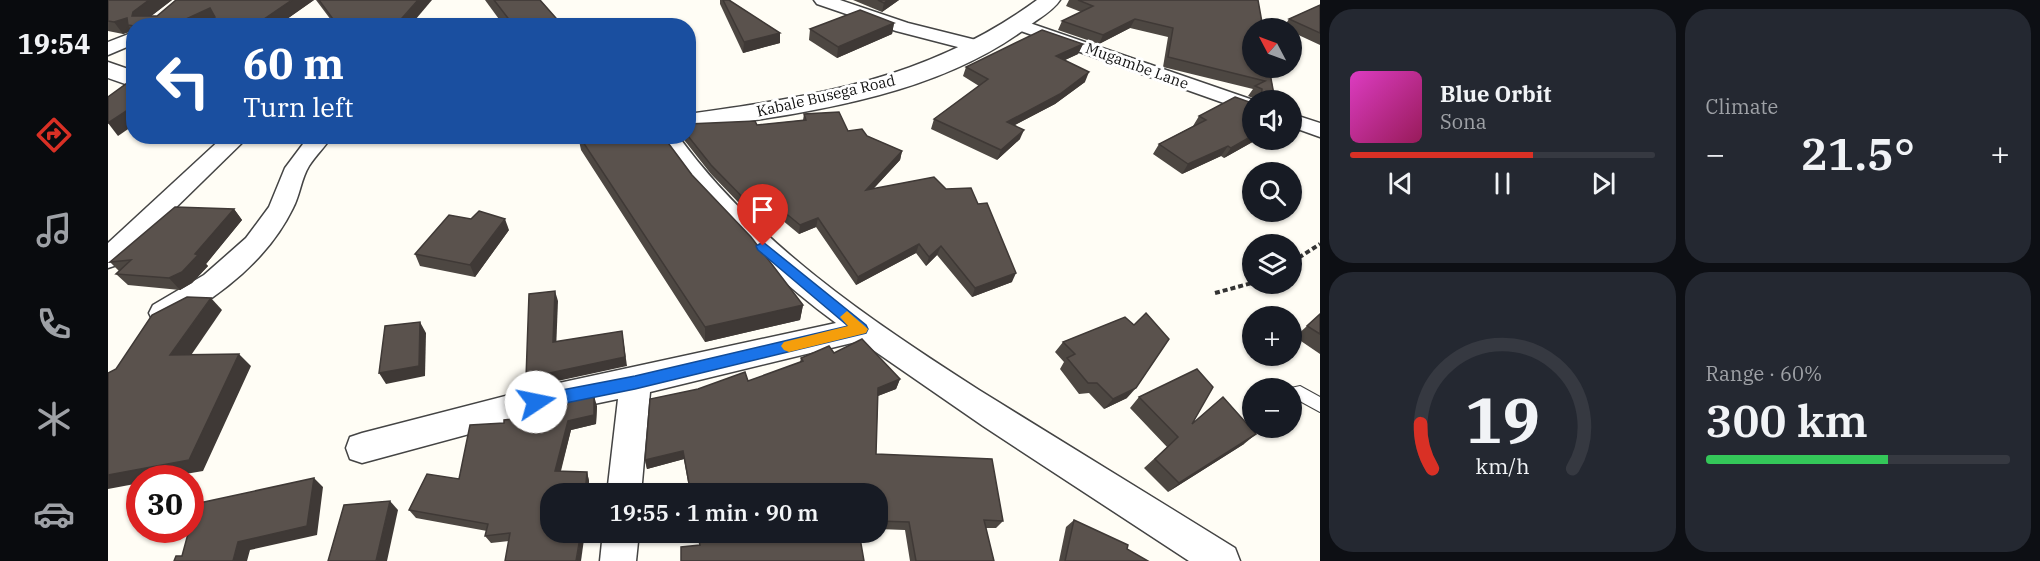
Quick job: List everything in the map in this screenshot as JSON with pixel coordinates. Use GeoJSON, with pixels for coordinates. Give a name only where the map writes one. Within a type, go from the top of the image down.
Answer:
{"type":"FeatureCollection","features":[{"type":"Feature","properties":{"kind":"street"},"geometry":{"type":"LineString","coordinates":[[823,0],[902,27],[981,47]]}},
{"type":"Feature","properties":{"kind":"street","name":"Kabale Busega Road"},"geometry":{"type":"LineString","coordinates":[[696,121],[800,104],[881,86],[981,47],[1021,25],[1050,0]]}},
{"type":"Feature","properties":{"kind":"street","name":"Mugambe Lane"},"geometry":{"type":"LineString","coordinates":[[1021,25],[1242,103]]}},
{"type":"Feature","properties":{"kind":"street"},"geometry":{"type":"LineString","coordinates":[[108,49],[126,41]]}},
{"type":"Feature","properties":{"kind":"street"},"geometry":{"type":"LineString","coordinates":[[108,69],[126,77]]}},
{"type":"Feature","properties":{"kind":"street"},"geometry":{"type":"LineString","coordinates":[[108,258],[229,144]]}},
{"type":"Feature","properties":{"kind":"street"},"geometry":{"type":"LineString","coordinates":[[146,326],[153,318],[200,294],[231,272],[278,214],[289,194],[294,173],[315,144]]}},
{"type":"Feature","properties":{"kind":"street"},"geometry":{"type":"LineString","coordinates":[[671,144],[712,199],[747,233],[861,329],[1053,455],[1222,561]]}},
{"type":"Feature","properties":{"kind":"street"},"geometry":{"type":"LineString","coordinates":[[362,448],[536,402],[635,382],[861,329]]}},
{"type":"Feature","properties":{"kind":"street"},"geometry":{"type":"LineString","coordinates":[[625,483],[635,382]]}},
{"type":"Feature","properties":{"kind":"street"},"geometry":{"type":"LineString","coordinates":[[618,561],[620,543]]}},
{"type":"Feature","properties":{"kind":"lane"},"geometry":{"type":"LineString","coordinates":[[1302,394],[1320,405]]}},
{"type":"Feature","properties":{"kind":"path"},"geometry":{"type":"LineString","coordinates":[[1302,256],[1320,244]]}},
{"type":"Feature","properties":{"kind":"path"},"geometry":{"type":"LineString","coordinates":[[1215,293],[1242,286]]}},
{"type":"Feature","properties":{"kind":"building"},"geometry":{"type":"Polygon","coordinates":[[[108,0],[149,0],[133,12],[132,16],[157,16],[176,0],[292,0],[266,18],[214,18],[210,8],[188,18],[126,18],[114,22],[108,21],[108,0]]]}},
{"type":"Feature","properties":{"kind":"building"},"geometry":{"type":"Polygon","coordinates":[[[319,0],[418,0],[402,18],[332,18],[319,0]]]}},
{"type":"Feature","properties":{"kind":"building"},"geometry":{"type":"Polygon","coordinates":[[[494,0],[540,0],[556,18],[508,18],[494,0]]]}},
{"type":"Feature","properties":{"kind":"building"},"geometry":{"type":"Polygon","coordinates":[[[723,0],[729,0],[780,33],[744,42],[723,0]]]}},
{"type":"Feature","properties":{"kind":"building"},"geometry":{"type":"Polygon","coordinates":[[[1078,0],[1258,0],[1261,18],[1242,18],[1242,75],[1168,57],[1173,28],[1135,19],[1103,35],[1062,21],[1093,6],[1078,0]]]}},
{"type":"Feature","properties":{"kind":"building"},"geometry":{"type":"Polygon","coordinates":[[[1320,5],[1320,33],[1302,25],[1302,18],[1291,18],[1320,5]]]}},
{"type":"Feature","properties":{"kind":"building"},"geometry":{"type":"Polygon","coordinates":[[[860,10],[894,23],[838,47],[810,29],[860,10]]]}},
{"type":"Feature","properties":{"kind":"building"},"geometry":{"type":"Polygon","coordinates":[[[1042,30],[1083,44],[1056,56],[1089,72],[1060,94],[1007,122],[1024,130],[1001,150],[934,119],[988,79],[966,67],[1042,30]]]}},
{"type":"Feature","properties":{"kind":"building"},"geometry":{"type":"Polygon","coordinates":[[[1253,78],[1271,78],[1273,90],[1262,90],[1255,86],[1265,81],[1253,78]]]}},
{"type":"Feature","properties":{"kind":"building"},"geometry":{"type":"Polygon","coordinates":[[[126,84],[126,111],[108,123],[108,97],[126,84]]]}},
{"type":"Feature","properties":{"kind":"building"},"geometry":{"type":"Polygon","coordinates":[[[1235,97],[1242,99],[1242,142],[1188,164],[1159,144],[1206,120],[1199,116],[1235,97]]]}},
{"type":"Feature","properties":{"kind":"building"},"geometry":{"type":"Polygon","coordinates":[[[839,112],[848,131],[862,129],[867,136],[902,151],[866,190],[934,177],[946,189],[971,188],[978,204],[987,203],[1016,273],[975,288],[941,246],[929,257],[919,244],[858,277],[818,218],[800,225],[783,211],[764,219],[711,165],[694,144],[696,124],[755,121],[757,125],[806,120],[804,114],[839,112]]]}},
{"type":"Feature","properties":{"kind":"building"},"geometry":{"type":"Polygon","coordinates":[[[584,144],[669,144],[692,175],[751,237],[803,305],[705,327],[584,144]]]}},
{"type":"Feature","properties":{"kind":"building"},"geometry":{"type":"Polygon","coordinates":[[[175,207],[234,209],[182,272],[169,278],[116,274],[131,260],[110,262],[175,207]]]}},
{"type":"Feature","properties":{"kind":"building"},"geometry":{"type":"Polygon","coordinates":[[[479,211],[505,219],[470,265],[415,254],[449,215],[471,219],[479,211]]]}},
{"type":"Feature","properties":{"kind":"building"},"geometry":{"type":"Polygon","coordinates":[[[555,291],[553,342],[622,331],[625,357],[526,378],[529,294],[555,291]]]}},
{"type":"Feature","properties":{"kind":"building"},"geometry":{"type":"Polygon","coordinates":[[[187,297],[211,298],[170,355],[239,354],[189,460],[162,465],[126,465],[126,472],[108,475],[108,373],[116,369],[152,315],[187,297]]]}},
{"type":"Feature","properties":{"kind":"building"},"geometry":{"type":"Polygon","coordinates":[[[1146,313],[1169,339],[1136,388],[1113,399],[1097,383],[1088,383],[1067,358],[1075,354],[1063,342],[1125,317],[1134,325],[1146,313]]]}},
{"type":"Feature","properties":{"kind":"building"},"geometry":{"type":"Polygon","coordinates":[[[1320,314],[1320,334],[1307,326],[1320,314]]]}},
{"type":"Feature","properties":{"kind":"building"},"geometry":{"type":"Polygon","coordinates":[[[420,322],[419,366],[379,373],[385,326],[420,322]]]}},
{"type":"Feature","properties":{"kind":"building"},"geometry":{"type":"Polygon","coordinates":[[[862,339],[900,379],[878,388],[876,454],[992,459],[1003,521],[984,520],[994,561],[916,561],[909,522],[888,521],[888,483],[689,483],[683,451],[645,460],[650,399],[698,389],[745,372],[748,381],[803,361],[801,358],[829,346],[834,353],[862,339]]]}},
{"type":"Feature","properties":{"kind":"building"},"geometry":{"type":"Polygon","coordinates":[[[1197,369],[1213,387],[1192,424],[1223,397],[1242,418],[1242,438],[1250,438],[1179,483],[1155,459],[1178,437],[1139,397],[1197,369]]]}},
{"type":"Feature","properties":{"kind":"building"},"geometry":{"type":"Polygon","coordinates":[[[594,396],[594,415],[568,421],[555,471],[587,472],[586,483],[540,483],[540,543],[579,543],[576,561],[505,561],[510,533],[485,536],[488,524],[409,510],[427,474],[459,479],[470,425],[504,423],[504,420],[526,417],[526,411],[594,396]]]}},
{"type":"Feature","properties":{"kind":"building"},"geometry":{"type":"Polygon","coordinates":[[[314,478],[307,526],[238,542],[233,561],[174,561],[176,556],[182,556],[186,543],[204,543],[204,502],[314,478]]]}},
{"type":"Feature","properties":{"kind":"building"},"geometry":{"type":"Polygon","coordinates":[[[390,501],[376,561],[328,561],[344,505],[390,501]]]}},
{"type":"Feature","properties":{"kind":"building"},"geometry":{"type":"Polygon","coordinates":[[[1074,520],[1128,545],[1127,549],[1148,561],[1065,561],[1074,520]]]}},
{"type":"Feature","properties":{"kind":"building"},"geometry":{"type":"Polygon","coordinates":[[[700,543],[861,543],[864,561],[681,561],[681,547],[700,545],[700,543]]]}},
{"type":"Feature","properties":{"kind":"slow traffic"},"geometry":{"type":"LineString","coordinates":[[789,346],[861,329],[847,317]]}},
{"type":"Feature","properties":{"kind":"route"},"geometry":{"type":"LineString","coordinates":[[536,402],[635,382],[861,329],[763,246]]}}]}
